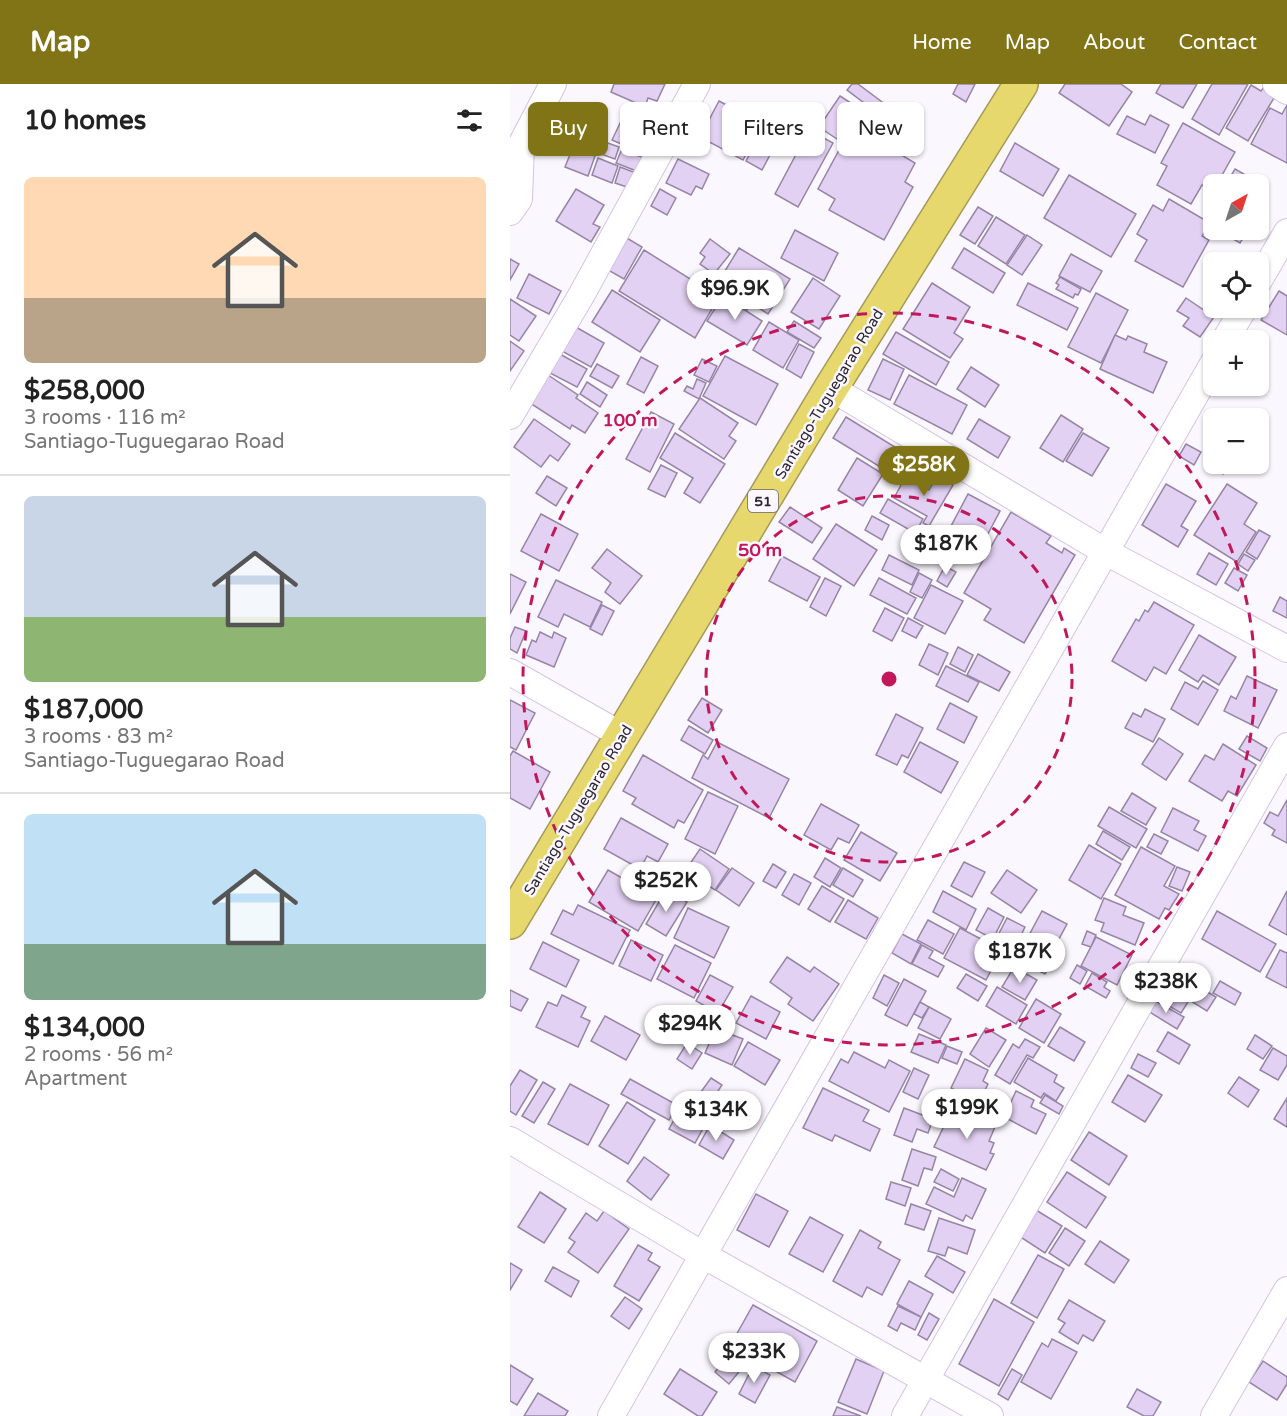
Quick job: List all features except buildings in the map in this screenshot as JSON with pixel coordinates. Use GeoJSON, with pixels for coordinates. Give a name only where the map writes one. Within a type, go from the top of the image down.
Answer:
{"type":"FeatureCollection","features":[{"type":"Feature","properties":{"kind":"highway","name":"Santiago-Tuguegarao Road"},"geometry":{"type":"LineString","coordinates":[[510,922],[831,388],[1021,84]]}},
{"type":"Feature","properties":{"kind":"street"},"geometry":{"type":"LineString","coordinates":[[510,212],[519,199],[520,146],[553,84]]}},
{"type":"Feature","properties":{"kind":"street"},"geometry":{"type":"LineString","coordinates":[[510,416],[582,294],[697,84]]}},
{"type":"Feature","properties":{"kind":"street"},"geometry":{"type":"LineString","coordinates":[[1276,84],[1287,90]]}},
{"type":"Feature","properties":{"kind":"street"},"geometry":{"type":"LineString","coordinates":[[1269,263],[1287,232]]}},
{"type":"Feature","properties":{"kind":"street"},"geometry":{"type":"LineString","coordinates":[[611,1416],[1203,381]]}},
{"type":"Feature","properties":{"kind":"street"},"geometry":{"type":"LineString","coordinates":[[831,388],[1106,552],[1287,650]]}},
{"type":"Feature","properties":{"kind":"street"},"geometry":{"type":"LineString","coordinates":[[510,672],[623,736]]}},
{"type":"Feature","properties":{"kind":"street"},"geometry":{"type":"LineString","coordinates":[[905,1416],[1287,746]]}},
{"type":"Feature","properties":{"kind":"street"},"geometry":{"type":"LineString","coordinates":[[510,1140],[703,1256],[990,1416]]}},
{"type":"Feature","properties":{"kind":"street"},"geometry":{"type":"LineString","coordinates":[[1215,1416],[1287,1290]]}}]}
